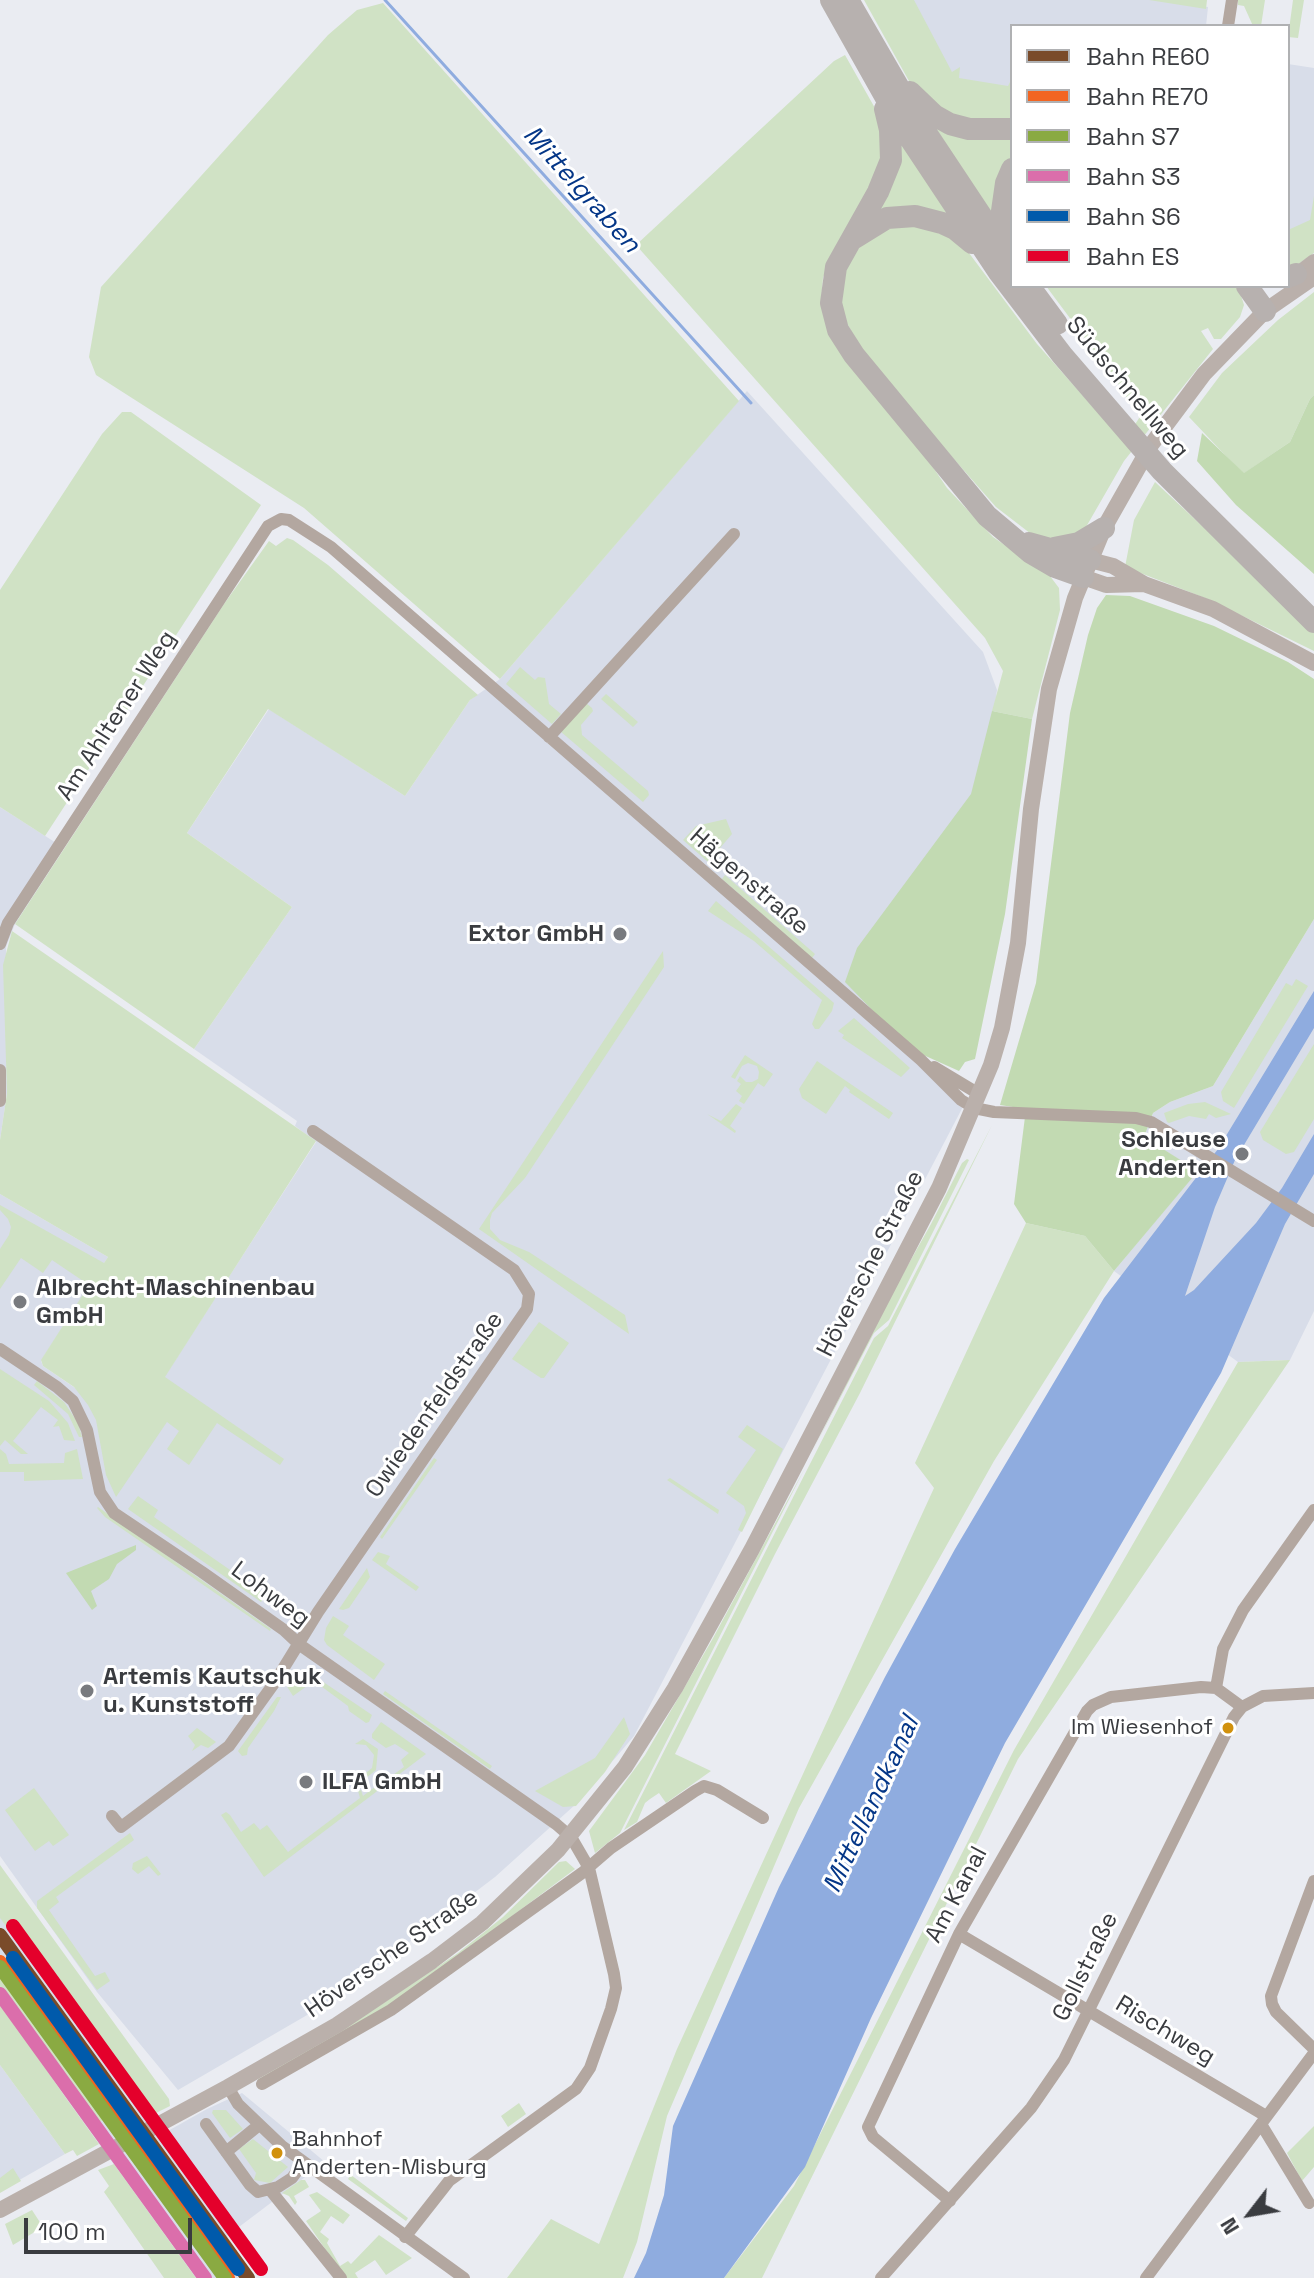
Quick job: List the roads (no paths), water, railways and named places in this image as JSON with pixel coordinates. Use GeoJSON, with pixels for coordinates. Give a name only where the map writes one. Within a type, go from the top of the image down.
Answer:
{"type":"FeatureCollection","features":[{"type":"Feature","properties":{"kind":"highway","name":"Südschnellweg"},"geometry":{"type":"LineString","coordinates":[[831,0],[1005,266]]}},
{"type":"Feature","properties":{"kind":"highway","name":"Südschnellweg"},"geometry":{"type":"LineString","coordinates":[[848,0],[880,72]]}},
{"type":"Feature","properties":{"kind":"highway"},"geometry":{"type":"LineString","coordinates":[[880,72],[950,124],[969,129],[1010,129]]}},
{"type":"Feature","properties":{"kind":"highway"},"geometry":{"type":"LineString","coordinates":[[880,72],[892,145],[891,160],[878,192],[836,267],[831,290],[833,317],[845,342],[987,516],[1031,553],[1055,567],[1086,568]]}},
{"type":"Feature","properties":{"kind":"highway"},"geometry":{"type":"LineString","coordinates":[[1010,174],[1002,211],[1010,243]]}},
{"type":"Feature","properties":{"kind":"highway"},"geometry":{"type":"LineString","coordinates":[[849,243],[887,218],[915,216],[955,229],[1005,266]]}},
{"type":"Feature","properties":{"kind":"highway","name":"Südschnellweg"},"geometry":{"type":"LineString","coordinates":[[1019,288],[1062,355],[1314,622]]}},
{"type":"Feature","properties":{"kind":"highway","name":"Südschnellweg"},"geometry":{"type":"LineString","coordinates":[[1030,288],[1132,429]]}},
{"type":"Feature","properties":{"kind":"highway"},"geometry":{"type":"LineString","coordinates":[[1248,288],[1265,311]]}},
{"type":"Feature","properties":{"kind":"highway"},"geometry":{"type":"LineString","coordinates":[[1265,288],[1268,299],[1265,311]]}},
{"type":"Feature","properties":{"kind":"highway","name":"Südschnellweg"},"geometry":{"type":"LineString","coordinates":[[1165,466],[1314,606]]}},
{"type":"Feature","properties":{"kind":"highway"},"geometry":{"type":"LineString","coordinates":[[1051,548],[1079,543],[1104,528]]}},
{"type":"Feature","properties":{"kind":"highway"},"geometry":{"type":"LineString","coordinates":[[1015,539],[1051,548],[1086,568]]}},
{"type":"Feature","properties":{"kind":"main road","name":"Höversche Straße"},"geometry":{"type":"LineString","coordinates":[[0,2210],[337,2025],[432,1961],[482,1923],[571,1837],[649,1731],[714,1621],[939,1188],[977,1101],[1002,1028],[1014,970],[1049,689],[1058,651],[1086,568],[1143,457],[1168,420],[1223,352],[1286,288]]}},
{"type":"Feature","properties":{"kind":"main road","name":"Höversche Straße"},"geometry":{"type":"LineString","coordinates":[[1265,311],[1286,288]]}},
{"type":"Feature","properties":{"kind":"main road"},"geometry":{"type":"LineString","coordinates":[[1086,568],[1106,585],[1144,584],[1213,609],[1314,663]]}},
{"type":"Feature","properties":{"kind":"street"},"geometry":{"type":"LineString","coordinates":[[1228,24],[1232,0]]}},
{"type":"Feature","properties":{"kind":"street","name":"Hägenstraße"},"geometry":{"type":"LineString","coordinates":[[281,519],[305,528],[331,547],[921,1060],[953,1094],[977,1101]]}},
{"type":"Feature","properties":{"kind":"street","name":"Am Ahltener Weg"},"geometry":{"type":"LineString","coordinates":[[0,944],[8,923],[268,526],[281,519]]}},
{"type":"Feature","properties":{"kind":"street"},"geometry":{"type":"LineString","coordinates":[[549,737],[734,534]]}},
{"type":"Feature","properties":{"kind":"street"},"geometry":{"type":"LineString","coordinates":[[0,1070],[0,1101]]}},
{"type":"Feature","properties":{"kind":"street"},"geometry":{"type":"LineString","coordinates":[[977,1101],[1009,1113],[1136,1118],[1163,1130],[1314,1221]]}},
{"type":"Feature","properties":{"kind":"street","name":"Owiedenfeldstraße"},"geometry":{"type":"LineString","coordinates":[[112,1816],[121,1827],[218,1756],[236,1737],[300,1645],[318,1612],[527,1309],[529,1294],[514,1270],[313,1131]]}},
{"type":"Feature","properties":{"kind":"street","name":"Lohweg"},"geometry":{"type":"LineString","coordinates":[[0,1349],[73,1401],[87,1430],[100,1492],[114,1513],[284,1630],[300,1645],[571,1837]]}},
{"type":"Feature","properties":{"kind":"street"},"geometry":{"type":"LineString","coordinates":[[1314,1510],[1243,1610],[1220,1658],[1216,1688],[1242,1707],[1273,1694],[1314,1693]]}},
{"type":"Feature","properties":{"kind":"street","name":"Am Kanal"},"geometry":{"type":"LineString","coordinates":[[950,2201],[873,2137],[868,2127],[959,1934],[1093,1705],[1111,1697],[1216,1688]]}},
{"type":"Feature","properties":{"kind":"street","name":"Gollstraße"},"geometry":{"type":"LineString","coordinates":[[881,2278],[1049,2083],[1089,2012],[1228,1728],[1242,1707]]}},
{"type":"Feature","properties":{"kind":"street"},"geometry":{"type":"LineString","coordinates":[[262,2084],[377,2019],[589,1868],[611,1848],[704,1786],[717,1790],[763,1818]]}},
{"type":"Feature","properties":{"kind":"street"},"geometry":{"type":"LineString","coordinates":[[405,2237],[449,2181],[576,2089],[590,2068],[616,1988],[589,1868],[571,1837]]}},
{"type":"Feature","properties":{"kind":"street"},"geometry":{"type":"LineString","coordinates":[[1146,2278],[1314,2051],[1276,2012],[1271,1996],[1314,1881]]}},
{"type":"Feature","properties":{"kind":"street","name":"Rischweg"},"geometry":{"type":"LineString","coordinates":[[959,1934],[1264,2120],[1309,2203]]}},
{"type":"Feature","properties":{"kind":"street"},"geometry":{"type":"LineString","coordinates":[[228,2087],[238,2104],[303,2163],[464,2278]]}},
{"type":"Feature","properties":{"kind":"street"},"geometry":{"type":"LineString","coordinates":[[206,2124],[258,2192],[271,2191],[292,2178],[303,2163]]}},
{"type":"Feature","properties":{"kind":"street"},"geometry":{"type":"LineString","coordinates":[[226,2152],[259,2125]]}},
{"type":"Feature","properties":{"kind":"street"},"geometry":{"type":"LineString","coordinates":[[271,2191],[341,2278]]}},
{"type":"Feature","properties":{"kind":"water","name":"Mittellandkanal"},"geometry":{"type":"Polygon","coordinates":[[[1314,991],[1314,1028],[1235,1160],[1215,1207],[1185,1296],[1256,1223],[1282,1188],[1314,1134],[1314,1174],[1285,1224],[1221,1373],[1005,1743],[871,2018],[805,2167],[724,2278],[634,2278],[646,2253],[664,2195],[673,2126],[779,1887],[885,1677],[955,1549],[1104,1298],[1218,1149],[1314,991]]]}},
{"type":"Feature","properties":{"kind":"waterway","name":"Mittelgraben"},"geometry":{"type":"LineString","coordinates":[[385,0],[751,403]]}},
{"type":"Feature","properties":{"kind":"rail line","name":"ES"},"geometry":{"type":"LineString","coordinates":[[13,1926],[261,2269]]}},
{"type":"Feature","properties":{"kind":"rail line","name":"RE60"},"geometry":{"type":"LineString","coordinates":[[0,1935],[248,2278]]}},
{"type":"Feature","properties":{"kind":"rail line","name":"S6"},"geometry":{"type":"LineString","coordinates":[[13,1958],[238,2269]]}},
{"type":"Feature","properties":{"kind":"rail line","name":"RE70"},"geometry":{"type":"LineString","coordinates":[[0,1962],[228,2278]]}},
{"type":"Feature","properties":{"kind":"rail line","name":"S7"},"geometry":{"type":"LineString","coordinates":[[0,1967],[225,2278]]}},
{"type":"Feature","properties":{"kind":"rail line","name":"S3"},"geometry":{"type":"LineString","coordinates":[[0,1994],[205,2278]]}},
{"type":"Feature","properties":{"kind":"place","name":"Extor GmbH"},"geometry":{"type":"Point","coordinates":[620,934]}},
{"type":"Feature","properties":{"kind":"place","name":"Schleuse Anderten"},"geometry":{"type":"Point","coordinates":[1242,1154]}},
{"type":"Feature","properties":{"kind":"place","name":"Albrecht-Maschinenbau GmbH"},"geometry":{"type":"Point","coordinates":[20,1302]}},
{"type":"Feature","properties":{"kind":"place","name":"Artemis Kautschuk u. Kunststoff"},"geometry":{"type":"Point","coordinates":[87,1691]}},
{"type":"Feature","properties":{"kind":"place","name":"Im Wiesenhof"},"geometry":{"type":"Point","coordinates":[1228,1728]}},
{"type":"Feature","properties":{"kind":"place","name":"ILFA GmbH"},"geometry":{"type":"Point","coordinates":[306,1782]}},
{"type":"Feature","properties":{"kind":"place","name":"Bahnhof Anderten-Misburg"},"geometry":{"type":"Point","coordinates":[277,2153]}}]}
